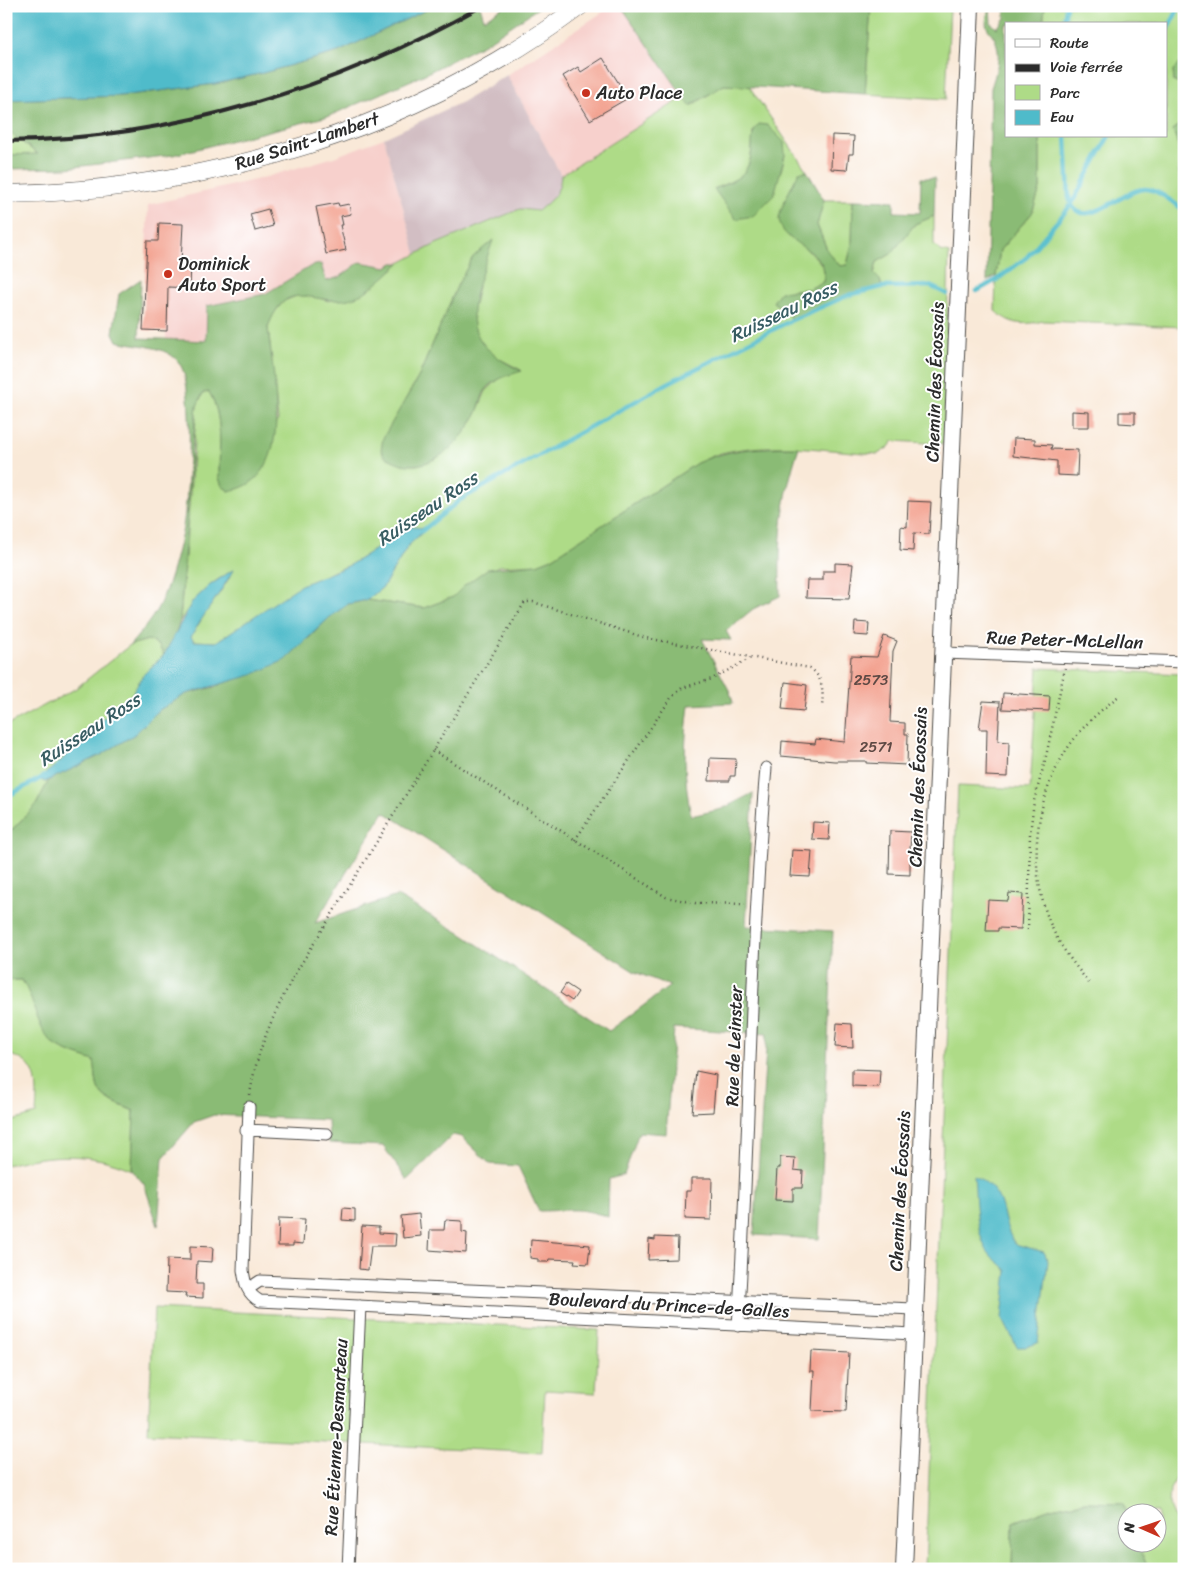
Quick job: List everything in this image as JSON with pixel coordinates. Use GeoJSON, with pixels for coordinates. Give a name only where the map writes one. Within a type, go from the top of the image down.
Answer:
{"type":"FeatureCollection","features":[{"type":"Feature","properties":{"kind":"main road","name":"Rue Saint-Lambert"},"geometry":{"type":"LineString","coordinates":[[6,194],[91,190],[171,179],[251,162],[320,141],[388,115],[454,84],[517,48],[580,6]]}},
{"type":"Feature","properties":{"kind":"main road","name":"Chemin des Écossais"},"geometry":{"type":"LineString","coordinates":[[904,1569],[971,6]]}},
{"type":"Feature","properties":{"kind":"street","name":"Rue Peter-McLellan"},"geometry":{"type":"LineString","coordinates":[[944,653],[1184,662]]}},
{"type":"Feature","properties":{"kind":"street","name":"Rue de Leinster"},"geometry":{"type":"LineString","coordinates":[[738,1326],[748,1148],[756,905],[766,768]]}},
{"type":"Feature","properties":{"kind":"street"},"geometry":{"type":"LineString","coordinates":[[248,1289],[243,1270],[242,1255],[246,1130],[249,1106]]}},
{"type":"Feature","properties":{"kind":"street"},"geometry":{"type":"LineString","coordinates":[[246,1130],[327,1134]]}},
{"type":"Feature","properties":{"kind":"street","name":"Boulevard du Prince-de-Galles"},"geometry":{"type":"LineString","coordinates":[[913,1334],[260,1301],[252,1296],[248,1289],[260,1281],[914,1309]]}},
{"type":"Feature","properties":{"kind":"street"},"geometry":{"type":"LineString","coordinates":[[423,1310],[424,1288]]}},
{"type":"Feature","properties":{"kind":"street","name":"Rue Étienne-Desmarteau"},"geometry":{"type":"LineString","coordinates":[[348,1569],[360,1306]]}},
{"type":"Feature","properties":{"kind":"path"},"geometry":{"type":"LineString","coordinates":[[249,1106],[255,1069],[276,1009],[295,974],[525,602],[534,602],[646,638],[810,668],[817,673],[822,682],[822,708]]}},
{"type":"Feature","properties":{"kind":"path"},"geometry":{"type":"LineString","coordinates":[[1028,930],[1030,834],[1034,801],[1046,761],[1068,657]]}},
{"type":"Feature","properties":{"kind":"path"},"geometry":{"type":"LineString","coordinates":[[576,840],[671,698],[682,688],[712,679],[752,658]]}},
{"type":"Feature","properties":{"kind":"path"},"geometry":{"type":"LineString","coordinates":[[1089,983],[1062,947],[1047,914],[1039,888],[1036,861],[1037,834],[1047,790],[1062,757],[1078,734],[1096,714],[1120,696]]}},
{"type":"Feature","properties":{"kind":"path"},"geometry":{"type":"LineString","coordinates":[[433,750],[666,898],[695,903],[756,905]]}},
{"type":"Feature","properties":{"kind":"shaded area"},"geometry":{"type":"Polygon","coordinates":[[[612,6],[621,6],[684,97],[561,175],[507,75],[612,6]]]}},
{"type":"Feature","properties":{"kind":"shaded area"},"geometry":{"type":"Polygon","coordinates":[[[507,75],[561,175],[560,188],[556,196],[538,211],[520,209],[416,254],[384,138],[462,102],[507,75]]]}},
{"type":"Feature","properties":{"kind":"shaded area"},"geometry":{"type":"Polygon","coordinates":[[[384,138],[416,254],[400,263],[393,263],[387,267],[360,262],[340,277],[326,281],[311,266],[276,289],[248,299],[206,341],[166,339],[166,331],[143,330],[148,205],[263,178],[334,157],[384,138]]]}},
{"type":"Feature","properties":{"kind":"green space"},"geometry":{"type":"Polygon","coordinates":[[[434,6],[480,6],[484,19],[505,6],[541,6],[486,43],[421,76],[329,116],[173,155],[66,168],[6,169],[6,155],[38,154],[6,130],[6,100],[120,96],[215,84],[338,52],[434,6]]]}},
{"type":"Feature","properties":{"kind":"green space"},"geometry":{"type":"Polygon","coordinates":[[[621,6],[871,6],[865,94],[724,85],[690,106],[621,6]]]}},
{"type":"Feature","properties":{"kind":"green space"},"geometry":{"type":"Polygon","coordinates":[[[871,6],[950,6],[946,99],[865,94],[871,6]]]}},
{"type":"Feature","properties":{"kind":"green space"},"geometry":{"type":"Polygon","coordinates":[[[990,6],[991,23],[997,28],[1005,18],[1005,6],[1045,6],[1043,22],[1005,22],[1005,138],[1040,138],[1040,189],[1032,213],[1000,250],[996,276],[987,281],[991,88],[997,67],[998,50],[995,39],[987,26],[987,15],[990,6]]]}},
{"type":"Feature","properties":{"kind":"green space"},"geometry":{"type":"Polygon","coordinates":[[[1045,6],[1184,6],[1184,59],[1173,70],[1174,82],[1184,85],[1184,122],[1173,130],[1182,156],[1179,172],[1184,195],[1184,327],[1044,321],[1018,323],[1001,316],[995,311],[996,276],[1000,250],[1032,213],[1040,189],[1040,138],[1168,138],[1168,22],[1043,22],[1045,6]]]}},
{"type":"Feature","properties":{"kind":"green space"},"geometry":{"type":"Polygon","coordinates":[[[1184,59],[1184,85],[1174,82],[1173,70],[1184,59]]]}},
{"type":"Feature","properties":{"kind":"green space"},"geometry":{"type":"Polygon","coordinates":[[[724,85],[749,86],[807,171],[799,172],[806,249],[820,263],[824,276],[823,282],[809,289],[792,290],[773,302],[786,311],[792,320],[849,295],[882,287],[880,280],[874,274],[877,262],[891,254],[915,224],[934,216],[934,245],[941,251],[949,253],[944,444],[893,441],[889,447],[878,454],[780,447],[740,449],[721,453],[697,463],[552,558],[537,564],[498,566],[465,585],[453,597],[424,608],[367,600],[383,587],[408,546],[426,528],[411,527],[348,566],[334,571],[258,615],[216,642],[194,641],[191,637],[196,628],[233,571],[217,580],[203,592],[180,621],[197,405],[203,393],[209,392],[214,402],[219,422],[219,477],[222,486],[229,491],[278,420],[268,327],[272,315],[284,301],[299,295],[308,295],[329,301],[368,289],[400,263],[436,244],[520,209],[538,211],[557,192],[561,175],[684,97],[691,106],[724,85]],[[753,131],[749,164],[746,170],[731,182],[714,189],[781,171],[785,155],[753,131]],[[473,257],[458,284],[419,376],[405,400],[402,464],[417,465],[437,458],[474,419],[486,391],[502,376],[521,370],[490,354],[474,332],[471,317],[478,287],[473,257]]]}},
{"type":"Feature","properties":{"kind":"green space"},"geometry":{"type":"Polygon","coordinates":[[[1184,122],[1184,195],[1179,171],[1182,156],[1173,130],[1184,122]]]}},
{"type":"Feature","properties":{"kind":"green space"},"geometry":{"type":"Polygon","coordinates":[[[759,124],[767,125],[784,142],[785,155],[774,195],[753,216],[736,219],[714,189],[736,179],[746,169],[751,155],[753,134],[759,124]]]}},
{"type":"Feature","properties":{"kind":"green space"},"geometry":{"type":"Polygon","coordinates":[[[6,130],[39,155],[6,155],[6,130]]]}},
{"type":"Feature","properties":{"kind":"green space"},"geometry":{"type":"Polygon","coordinates":[[[807,171],[824,200],[817,225],[828,252],[840,266],[847,265],[852,244],[853,200],[894,201],[894,212],[920,213],[921,178],[935,178],[934,216],[915,224],[891,254],[877,262],[874,274],[880,280],[882,287],[849,295],[792,320],[786,311],[773,302],[780,292],[809,289],[823,282],[824,271],[821,262],[788,236],[782,228],[779,219],[784,202],[799,172],[807,171]]]}},
{"type":"Feature","properties":{"kind":"green space"},"geometry":{"type":"Polygon","coordinates":[[[824,200],[853,200],[852,244],[847,265],[840,266],[828,252],[817,225],[824,200]]]}},
{"type":"Feature","properties":{"kind":"green space"},"geometry":{"type":"Polygon","coordinates":[[[493,240],[474,300],[473,316],[476,331],[484,345],[499,358],[522,371],[502,378],[485,391],[475,417],[461,438],[444,453],[424,463],[413,465],[402,464],[384,456],[381,450],[383,438],[419,376],[458,284],[473,257],[493,240]]]}},
{"type":"Feature","properties":{"kind":"green space"},"geometry":{"type":"Polygon","coordinates":[[[360,262],[387,267],[393,263],[400,263],[376,284],[356,297],[335,300],[302,296],[292,297],[284,302],[276,311],[268,327],[276,397],[276,422],[273,447],[265,467],[251,483],[229,491],[222,486],[219,478],[220,434],[217,412],[209,392],[203,393],[197,406],[192,448],[180,621],[173,640],[164,655],[158,645],[148,640],[130,645],[156,611],[176,558],[182,533],[186,497],[189,421],[185,377],[180,364],[175,358],[168,353],[151,347],[117,341],[113,333],[119,294],[141,279],[139,338],[206,341],[207,306],[265,294],[311,266],[321,264],[326,281],[340,277],[360,262]]]}},
{"type":"Feature","properties":{"kind":"green space"},"geometry":{"type":"Polygon","coordinates":[[[799,447],[788,485],[782,521],[780,596],[753,609],[726,631],[731,640],[702,639],[730,692],[733,703],[689,705],[685,748],[688,801],[691,816],[722,809],[753,793],[746,926],[833,931],[819,1239],[754,1235],[767,1034],[674,1028],[666,1134],[639,1132],[624,1175],[609,1179],[608,1217],[580,1210],[539,1211],[518,1166],[490,1164],[462,1137],[453,1135],[407,1180],[383,1146],[329,1143],[328,1120],[214,1115],[194,1122],[163,1158],[158,1226],[144,1184],[132,1170],[134,1111],[106,1098],[102,1094],[97,1084],[94,1061],[57,1046],[48,1038],[22,980],[6,980],[6,836],[36,805],[49,780],[101,755],[135,734],[159,710],[186,694],[215,687],[309,638],[330,617],[348,604],[367,600],[424,608],[453,597],[465,585],[487,569],[537,564],[552,558],[697,463],[735,451],[799,447]],[[384,812],[315,923],[397,896],[460,933],[609,1031],[670,986],[635,972],[384,812]]]}},
{"type":"Feature","properties":{"kind":"green space"},"geometry":{"type":"Polygon","coordinates":[[[148,640],[158,645],[164,655],[143,675],[132,694],[120,709],[94,725],[62,760],[40,779],[45,782],[49,780],[36,805],[6,836],[6,726],[75,689],[130,645],[148,640]]]}},
{"type":"Feature","properties":{"kind":"green space"},"geometry":{"type":"Polygon","coordinates":[[[1038,668],[1184,674],[1184,1465],[1170,1489],[1169,1504],[1178,1526],[1180,1564],[1183,1569],[1148,1569],[1141,1552],[1168,1552],[1168,1502],[1084,1502],[1051,1508],[1013,1522],[1012,1569],[925,1569],[958,786],[1030,789],[1038,668]]]}},
{"type":"Feature","properties":{"kind":"green space"},"geometry":{"type":"Polygon","coordinates":[[[6,980],[22,980],[48,1038],[63,1049],[94,1061],[97,1084],[102,1094],[106,1098],[134,1111],[132,1170],[100,1160],[69,1156],[38,1158],[6,1165],[6,1123],[36,1114],[37,1093],[31,1068],[17,1057],[6,1054],[6,980]]]}},
{"type":"Feature","properties":{"kind":"green space"},"geometry":{"type":"Polygon","coordinates":[[[154,1308],[599,1330],[596,1393],[545,1390],[542,1453],[148,1433],[154,1308]]]}},
{"type":"Feature","properties":{"kind":"green space"},"geometry":{"type":"Polygon","coordinates":[[[1084,1502],[1118,1503],[1118,1552],[1141,1552],[1148,1569],[1012,1569],[1013,1522],[1051,1508],[1084,1502]]]}},
{"type":"Feature","properties":{"kind":"water"},"geometry":{"type":"Polygon","coordinates":[[[6,6],[434,6],[338,52],[215,84],[120,96],[6,100],[6,6]]]}},
{"type":"Feature","properties":{"kind":"water"},"geometry":{"type":"Polygon","coordinates":[[[411,527],[427,528],[408,546],[383,587],[367,600],[348,604],[330,617],[285,660],[252,675],[186,694],[159,710],[135,734],[101,755],[45,782],[39,779],[62,760],[94,725],[120,708],[132,694],[143,675],[164,655],[192,602],[209,586],[234,569],[191,637],[194,641],[216,642],[301,585],[348,566],[411,527]]]}},
{"type":"Feature","properties":{"kind":"water"},"geometry":{"type":"Polygon","coordinates":[[[974,1175],[994,1190],[999,1198],[1009,1233],[1015,1244],[1044,1252],[1048,1261],[1038,1343],[1017,1347],[1002,1318],[1007,1271],[992,1257],[984,1244],[978,1225],[974,1175]]]}},
{"type":"Feature","properties":{"kind":"building","name":"Auto Place"},"geometry":{"type":"Polygon","coordinates":[[[603,58],[628,98],[590,120],[563,76],[578,67],[581,72],[603,58]]]}},
{"type":"Feature","properties":{"kind":"building"},"geometry":{"type":"Polygon","coordinates":[[[832,135],[854,136],[853,154],[849,154],[847,170],[831,169],[832,135]]]}},
{"type":"Feature","properties":{"kind":"building"},"geometry":{"type":"Polygon","coordinates":[[[338,203],[339,206],[349,204],[351,214],[341,216],[343,225],[340,225],[346,250],[326,254],[316,207],[338,203]]]}},
{"type":"Feature","properties":{"kind":"building"},"geometry":{"type":"Polygon","coordinates":[[[268,209],[273,226],[255,231],[250,214],[268,209]]]}},
{"type":"Feature","properties":{"kind":"building","name":"Dominick Auto Sport"},"geometry":{"type":"Polygon","coordinates":[[[159,223],[183,224],[181,262],[191,262],[190,288],[168,287],[167,331],[143,330],[147,241],[158,241],[159,223]]]}},
{"type":"Feature","properties":{"kind":"building"},"geometry":{"type":"Polygon","coordinates":[[[1072,411],[1089,412],[1089,427],[1072,427],[1072,411]]]}},
{"type":"Feature","properties":{"kind":"building"},"geometry":{"type":"Polygon","coordinates":[[[1119,412],[1135,412],[1135,424],[1119,423],[1119,412]]]}},
{"type":"Feature","properties":{"kind":"building"},"geometry":{"type":"Polygon","coordinates":[[[1014,438],[1035,439],[1035,444],[1052,445],[1051,449],[1078,450],[1077,476],[1057,475],[1057,461],[1013,456],[1014,438]]]}},
{"type":"Feature","properties":{"kind":"building"},"geometry":{"type":"Polygon","coordinates":[[[908,501],[931,502],[929,534],[914,533],[913,551],[900,550],[901,526],[907,527],[908,501]]]}},
{"type":"Feature","properties":{"kind":"building"},"geometry":{"type":"Polygon","coordinates":[[[835,563],[853,564],[849,599],[806,598],[807,580],[823,580],[823,571],[835,571],[835,563]]]}},
{"type":"Feature","properties":{"kind":"building"},"geometry":{"type":"Polygon","coordinates":[[[855,622],[869,623],[868,636],[854,635],[855,622]]]}},
{"type":"Feature","properties":{"kind":"building"},"geometry":{"type":"Polygon","coordinates":[[[884,636],[897,641],[893,651],[890,722],[905,723],[905,734],[908,734],[907,765],[781,756],[782,741],[815,744],[816,739],[845,742],[851,656],[877,657],[884,636]]]}},
{"type":"Feature","properties":{"kind":"building"},"geometry":{"type":"Polygon","coordinates":[[[785,682],[807,685],[804,711],[782,709],[785,682]]]}},
{"type":"Feature","properties":{"kind":"building"},"geometry":{"type":"Polygon","coordinates":[[[1003,693],[1050,696],[1049,711],[1002,709],[1003,693]]]}},
{"type":"Feature","properties":{"kind":"building"},"geometry":{"type":"Polygon","coordinates":[[[983,701],[1000,702],[998,741],[1009,742],[1008,777],[986,776],[987,729],[979,729],[983,701]]]}},
{"type":"Feature","properties":{"kind":"building"},"geometry":{"type":"Polygon","coordinates":[[[710,758],[736,759],[735,776],[730,776],[730,781],[709,781],[710,758]]]}},
{"type":"Feature","properties":{"kind":"building"},"geometry":{"type":"Polygon","coordinates":[[[813,822],[830,823],[829,840],[812,839],[813,822]]]}},
{"type":"Feature","properties":{"kind":"building"},"geometry":{"type":"Polygon","coordinates":[[[890,831],[911,832],[910,849],[915,849],[914,861],[910,861],[910,875],[889,874],[890,831]]]}},
{"type":"Feature","properties":{"kind":"building"},"geometry":{"type":"Polygon","coordinates":[[[792,850],[812,851],[810,877],[790,876],[792,850]]]}},
{"type":"Feature","properties":{"kind":"building"},"geometry":{"type":"Polygon","coordinates":[[[1009,893],[1023,894],[1021,929],[998,928],[998,931],[986,931],[988,900],[1008,901],[1009,893]]]}},
{"type":"Feature","properties":{"kind":"building"},"geometry":{"type":"Polygon","coordinates":[[[566,984],[578,992],[572,1001],[560,993],[566,984]]]}},
{"type":"Feature","properties":{"kind":"building"},"geometry":{"type":"Polygon","coordinates":[[[837,1023],[852,1024],[853,1048],[835,1047],[837,1023]]]}},
{"type":"Feature","properties":{"kind":"building"},"geometry":{"type":"Polygon","coordinates":[[[852,1069],[880,1070],[879,1087],[852,1086],[852,1069]]]}},
{"type":"Feature","properties":{"kind":"building"},"geometry":{"type":"Polygon","coordinates":[[[696,1071],[716,1075],[713,1112],[692,1113],[696,1071]]]}},
{"type":"Feature","properties":{"kind":"building"},"geometry":{"type":"Polygon","coordinates":[[[780,1157],[795,1158],[794,1170],[803,1171],[802,1188],[793,1188],[793,1201],[775,1200],[777,1168],[780,1168],[780,1157]]]}},
{"type":"Feature","properties":{"kind":"building"},"geometry":{"type":"Polygon","coordinates":[[[691,1178],[712,1178],[711,1220],[685,1219],[686,1191],[691,1191],[691,1178]]]}},
{"type":"Feature","properties":{"kind":"building"},"geometry":{"type":"Polygon","coordinates":[[[343,1208],[355,1209],[355,1221],[342,1220],[343,1208]]]}},
{"type":"Feature","properties":{"kind":"building"},"geometry":{"type":"Polygon","coordinates":[[[419,1214],[421,1236],[403,1238],[401,1216],[419,1214]]]}},
{"type":"Feature","properties":{"kind":"building"},"geometry":{"type":"Polygon","coordinates":[[[279,1218],[305,1219],[303,1244],[293,1243],[293,1246],[278,1246],[279,1218]]]}},
{"type":"Feature","properties":{"kind":"building"},"geometry":{"type":"Polygon","coordinates":[[[445,1220],[462,1221],[462,1232],[467,1233],[466,1253],[429,1250],[430,1230],[444,1230],[445,1220]]]}},
{"type":"Feature","properties":{"kind":"building"},"geometry":{"type":"Polygon","coordinates":[[[362,1226],[379,1227],[379,1233],[396,1234],[395,1246],[371,1246],[368,1270],[359,1269],[362,1226]]]}},
{"type":"Feature","properties":{"kind":"building"},"geometry":{"type":"Polygon","coordinates":[[[655,1237],[678,1238],[677,1259],[648,1260],[649,1239],[655,1240],[655,1237]]]}},
{"type":"Feature","properties":{"kind":"building"},"geometry":{"type":"Polygon","coordinates":[[[531,1240],[590,1245],[588,1264],[574,1263],[575,1260],[549,1259],[548,1262],[538,1262],[538,1259],[530,1258],[531,1240]]]}},
{"type":"Feature","properties":{"kind":"building"},"geometry":{"type":"Polygon","coordinates":[[[190,1246],[213,1247],[212,1262],[197,1261],[196,1284],[203,1284],[203,1298],[185,1297],[186,1293],[166,1292],[167,1259],[190,1260],[190,1246]]]}},
{"type":"Feature","properties":{"kind":"building"},"geometry":{"type":"Polygon","coordinates":[[[811,1351],[849,1353],[846,1412],[812,1411],[814,1371],[810,1371],[811,1351]]]}},
{"type":"Feature","properties":{"kind":"waterway"},"geometry":{"type":"LineString","coordinates":[[1064,22],[1066,6]]}},
{"type":"Feature","properties":{"kind":"waterway","name":"Ruisseau Ross"},"geometry":{"type":"LineString","coordinates":[[1168,28],[1180,6]]}},
{"type":"Feature","properties":{"kind":"waterway"},"geometry":{"type":"LineString","coordinates":[[1066,138],[1069,198],[1075,209],[1082,213],[1092,212],[1135,191],[1149,189],[1159,193],[1184,210]]}},
{"type":"Feature","properties":{"kind":"waterway","name":"Ruisseau Ross"},"geometry":{"type":"LineString","coordinates":[[977,291],[998,279],[1027,257],[1071,205],[1108,138]]}},
{"type":"Feature","properties":{"kind":"waterway","name":"Ruisseau Ross"},"geometry":{"type":"LineString","coordinates":[[422,531],[460,500],[668,383],[792,320],[849,295],[882,287],[930,286],[947,294]]}},
{"type":"Feature","properties":{"kind":"waterway","name":"Ruisseau Ross"},"geometry":{"type":"LineString","coordinates":[[6,797],[45,776]]}},
{"type":"Feature","properties":{"kind":"railway"},"geometry":{"type":"LineString","coordinates":[[6,141],[69,138],[131,131],[192,119],[252,104],[312,84],[370,61],[427,35],[482,6]]}},
{"type":"Feature","properties":{"kind":"place","name":"Auto Place"},"geometry":{"type":"Point","coordinates":[586,93]}},
{"type":"Feature","properties":{"kind":"place","name":"Dominick Auto Sport"},"geometry":{"type":"Point","coordinates":[168,274]}}]}
